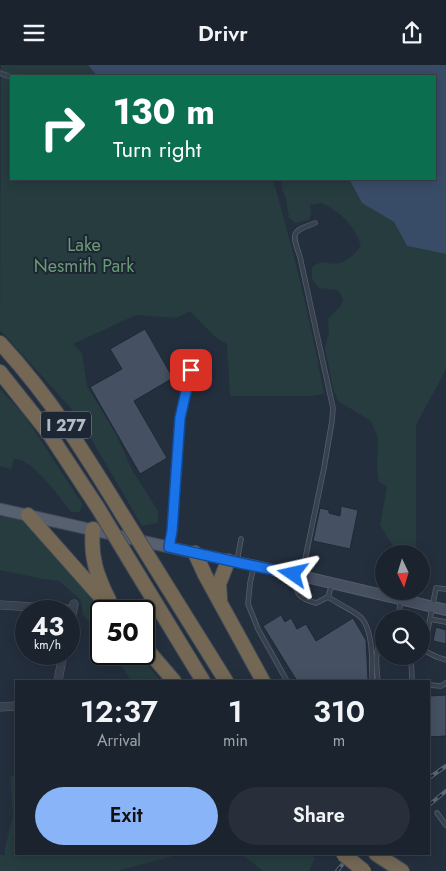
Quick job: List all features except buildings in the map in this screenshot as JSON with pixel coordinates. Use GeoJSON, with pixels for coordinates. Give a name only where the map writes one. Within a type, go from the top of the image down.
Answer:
{"type":"FeatureCollection","features":[{"type":"Feature","properties":{"kind":"highway","name":"I 277"},"geometry":{"type":"LineString","coordinates":[[0,343],[56,410],[79,443],[225,680]]}},
{"type":"Feature","properties":{"kind":"highway","name":"I 277"},"geometry":{"type":"LineString","coordinates":[[0,372],[50,435],[98,508],[202,680]]}},
{"type":"Feature","properties":{"kind":"highway"},"geometry":{"type":"LineString","coordinates":[[28,515],[104,600]]}},
{"type":"Feature","properties":{"kind":"highway"},"geometry":{"type":"LineString","coordinates":[[93,529],[93,558],[99,580],[109,600]]}},
{"type":"Feature","properties":{"kind":"highway"},"geometry":{"type":"LineString","coordinates":[[195,553],[223,609],[262,680]]}},
{"type":"Feature","properties":{"kind":"highway"},"geometry":{"type":"LineString","coordinates":[[223,609],[219,585],[232,562]]}},
{"type":"Feature","properties":{"kind":"highway"},"geometry":{"type":"LineString","coordinates":[[155,659],[173,680]]}},
{"type":"Feature","properties":{"kind":"highway"},"geometry":{"type":"LineString","coordinates":[[344,855],[364,871]]}},
{"type":"Feature","properties":{"kind":"highway"},"geometry":{"type":"LineString","coordinates":[[381,857],[402,871]]}},
{"type":"Feature","properties":{"kind":"main road"},"geometry":{"type":"LineString","coordinates":[[0,509],[375,594]]}},
{"type":"Feature","properties":{"kind":"main road"},"geometry":{"type":"LineString","coordinates":[[400,600],[446,610]]}},
{"type":"Feature","properties":{"kind":"street"},"geometry":{"type":"LineString","coordinates":[[0,605],[15,606]]}},
{"type":"Feature","properties":{"kind":"street"},"geometry":{"type":"LineString","coordinates":[[58,680],[61,665]]}},
{"type":"Feature","properties":{"kind":"street"},"geometry":{"type":"LineString","coordinates":[[0,707],[15,706]]}},
{"type":"Feature","properties":{"kind":"lane"},"geometry":{"type":"LineString","coordinates":[[315,223],[297,229],[295,240],[333,407],[324,468],[297,575],[296,592],[302,599],[316,603],[328,597],[332,584]]}},
{"type":"Feature","properties":{"kind":"lane"},"geometry":{"type":"LineString","coordinates":[[169,547],[172,531],[180,418],[191,370]]}},
{"type":"Feature","properties":{"kind":"lane"},"geometry":{"type":"LineString","coordinates":[[232,562],[241,539]]}},
{"type":"Feature","properties":{"kind":"lane"},"geometry":{"type":"LineString","coordinates":[[254,566],[248,604],[258,629],[287,680]]}},
{"type":"Feature","properties":{"kind":"lane"},"geometry":{"type":"LineString","coordinates":[[446,589],[436,588],[430,619],[446,622]]}},
{"type":"Feature","properties":{"kind":"lane"},"geometry":{"type":"LineString","coordinates":[[328,597],[360,616],[370,635],[372,680]]}},
{"type":"Feature","properties":{"kind":"lane"},"geometry":{"type":"LineString","coordinates":[[399,610],[400,600]]}},
{"type":"Feature","properties":{"kind":"lane"},"geometry":{"type":"LineString","coordinates":[[430,654],[446,659]]}},
{"type":"Feature","properties":{"kind":"lane"},"geometry":{"type":"LineString","coordinates":[[377,665],[378,680]]}},
{"type":"Feature","properties":{"kind":"lane"},"geometry":{"type":"LineString","coordinates":[[411,665],[412,680]]}},
{"type":"Feature","properties":{"kind":"lane"},"geometry":{"type":"LineString","coordinates":[[430,685],[446,683]]}},
{"type":"Feature","properties":{"kind":"lane"},"geometry":{"type":"LineString","coordinates":[[437,813],[446,825]]}},
{"type":"Feature","properties":{"kind":"green space","name":"Lake Nesmith Park"},"geometry":{"type":"Polygon","coordinates":[[[1,65],[88,65],[96,75],[10,75],[10,180],[273,180],[301,286],[324,394],[310,396],[230,396],[227,344],[214,336],[190,311],[176,318],[136,315],[73,344],[82,353],[87,386],[117,436],[132,470],[158,511],[158,523],[142,526],[78,416],[0,330],[1,65]]]}},
{"type":"Feature","properties":{"kind":"green space"},"geometry":{"type":"Polygon","coordinates":[[[282,180],[350,180],[362,203],[394,222],[407,246],[446,254],[446,369],[416,425],[416,545],[392,545],[380,525],[387,487],[379,482],[377,469],[378,438],[371,421],[338,401],[333,388],[325,348],[329,332],[328,319],[340,307],[343,299],[338,290],[319,288],[312,280],[312,267],[316,264],[343,262],[361,246],[351,225],[322,203],[310,205],[311,216],[308,220],[295,223],[289,218],[286,199],[281,187],[282,180]]]}},
{"type":"Feature","properties":{"kind":"green space"},"geometry":{"type":"Polygon","coordinates":[[[0,389],[24,415],[83,505],[79,512],[71,512],[45,479],[29,464],[14,459],[11,469],[0,466],[0,389]]]}},
{"type":"Feature","properties":{"kind":"green space"},"geometry":{"type":"Polygon","coordinates":[[[0,517],[27,522],[93,600],[90,600],[90,624],[83,615],[81,600],[59,581],[0,570],[0,517]]]}},
{"type":"Feature","properties":{"kind":"green space"},"geometry":{"type":"Polygon","coordinates":[[[121,665],[147,665],[160,680],[130,680],[121,665]]]}},
{"type":"Feature","properties":{"kind":"green space"},"geometry":{"type":"Polygon","coordinates":[[[10,776],[15,776],[15,855],[174,855],[117,871],[0,871],[0,855],[5,855],[13,816],[10,776]]]}},
{"type":"Feature","properties":{"kind":"green space"},"geometry":{"type":"Polygon","coordinates":[[[242,855],[311,855],[315,858],[309,871],[263,871],[242,855]]]}},
{"type":"Feature","properties":{"kind":"water"},"geometry":{"type":"Polygon","coordinates":[[[88,65],[446,65],[446,254],[407,246],[394,222],[362,203],[350,180],[436,180],[436,75],[96,75],[88,65]]]}},
{"type":"Feature","properties":{"kind":"railway"},"geometry":{"type":"LineString","coordinates":[[430,777],[446,766]]}},
{"type":"Feature","properties":{"kind":"railway"},"geometry":{"type":"LineString","coordinates":[[430,804],[446,791]]}},
{"type":"Feature","properties":{"kind":"railway"},"geometry":{"type":"LineString","coordinates":[[337,871],[350,855]]}},
{"type":"Feature","properties":{"kind":"route"},"geometry":{"type":"LineString","coordinates":[[191,370],[180,418],[172,531],[169,547],[293,574]]}}]}
